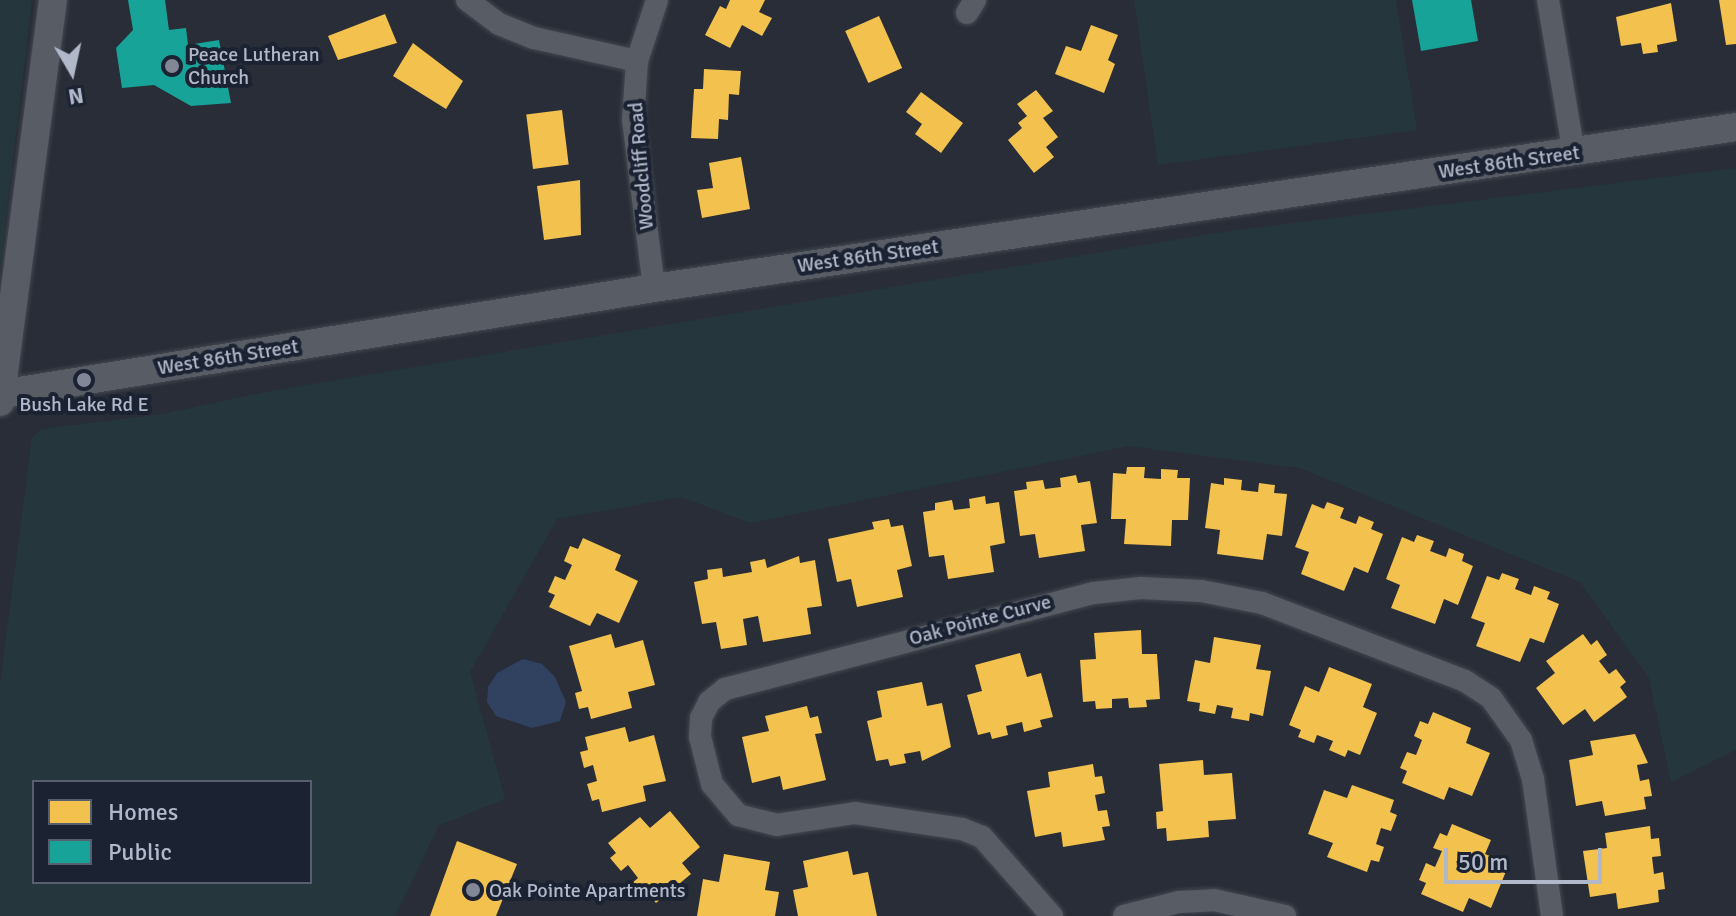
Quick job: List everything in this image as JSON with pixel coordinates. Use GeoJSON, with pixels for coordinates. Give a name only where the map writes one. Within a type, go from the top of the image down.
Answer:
{"type":"FeatureCollection","features":[{"type":"Feature","properties":{"kind":"street"},"geometry":{"type":"LineString","coordinates":[[0,402],[53,0]]}},
{"type":"Feature","properties":{"kind":"street"},"geometry":{"type":"LineString","coordinates":[[467,0],[499,24],[534,38],[637,61]]}},
{"type":"Feature","properties":{"kind":"street","name":"Woodcliff Road"},"geometry":{"type":"LineString","coordinates":[[654,288],[633,120],[637,61],[657,0]]}},
{"type":"Feature","properties":{"kind":"street"},"geometry":{"type":"LineString","coordinates":[[1548,0],[1574,153]]}},
{"type":"Feature","properties":{"kind":"street","name":"West 86th Street"},"geometry":{"type":"LineString","coordinates":[[1,394],[654,288],[1736,127]]}},
{"type":"Feature","properties":{"kind":"street","name":"Oak Pointe Curve"},"geometry":{"type":"LineString","coordinates":[[1052,916],[982,837],[962,829],[855,813],[777,825],[738,815],[712,784],[700,737],[701,718],[709,702],[725,689],[1094,593],[1141,588],[1201,591],[1262,603],[1465,681],[1491,698],[1521,740],[1533,779],[1552,916]]}},
{"type":"Feature","properties":{"kind":"street"},"geometry":{"type":"LineString","coordinates":[[1124,916],[1179,902],[1214,900],[1285,916]]}},
{"type":"Feature","properties":{"kind":"shaded area"},"geometry":{"type":"Polygon","coordinates":[[[0,0],[32,0],[0,266],[0,0]]]}},
{"type":"Feature","properties":{"kind":"shaded area"},"geometry":{"type":"Polygon","coordinates":[[[1134,0],[1396,0],[1417,130],[1158,165],[1134,0]]]}},
{"type":"Feature","properties":{"kind":"shaded area"},"geometry":{"type":"Polygon","coordinates":[[[1736,168],[1736,750],[1671,782],[1649,678],[1580,582],[1299,468],[1128,446],[751,523],[681,497],[557,519],[470,672],[505,799],[439,825],[395,916],[0,916],[0,684],[32,438],[41,429],[163,414],[270,391],[1222,232],[1736,168]]]}},
{"type":"Feature","properties":{"kind":"water"},"geometry":{"type":"Polygon","coordinates":[[[523,659],[542,664],[555,677],[566,702],[560,721],[532,728],[496,716],[487,702],[488,687],[497,673],[523,659]]]}},
{"type":"Feature","properties":{"kind":"building: Homes"},"geometry":{"type":"Polygon","coordinates":[[[730,0],[765,0],[759,12],[772,18],[762,36],[742,25],[730,48],[705,35],[720,6],[726,9],[730,0]]]}},
{"type":"Feature","properties":{"kind":"building: Homes"},"geometry":{"type":"Polygon","coordinates":[[[1719,0],[1736,0],[1736,44],[1726,45],[1719,0]]]}},
{"type":"Feature","properties":{"kind":"building: Homes"},"geometry":{"type":"Polygon","coordinates":[[[1671,3],[1677,41],[1657,45],[1658,52],[1643,54],[1641,43],[1621,46],[1616,17],[1671,3]]]}},
{"type":"Feature","properties":{"kind":"building: Homes"},"geometry":{"type":"Polygon","coordinates":[[[385,14],[397,43],[338,60],[328,36],[385,14]]]}},
{"type":"Feature","properties":{"kind":"building: Homes"},"geometry":{"type":"Polygon","coordinates":[[[879,16],[902,68],[868,83],[845,31],[879,16]]]}},
{"type":"Feature","properties":{"kind":"building: Homes"},"geometry":{"type":"Polygon","coordinates":[[[1091,25],[1118,35],[1108,60],[1115,64],[1104,93],[1055,74],[1066,46],[1081,51],[1091,25]]]}},
{"type":"Feature","properties":{"kind":"building: Homes"},"geometry":{"type":"Polygon","coordinates":[[[413,43],[463,81],[446,109],[393,76],[413,43]]]}},
{"type":"Feature","properties":{"kind":"building: Homes"},"geometry":{"type":"Polygon","coordinates":[[[704,69],[741,71],[739,95],[729,94],[728,120],[719,119],[718,139],[691,138],[694,89],[703,89],[704,69]]]}},
{"type":"Feature","properties":{"kind":"building: Homes"},"geometry":{"type":"Polygon","coordinates":[[[1036,90],[1053,111],[1043,118],[1058,137],[1046,147],[1054,157],[1034,173],[1008,140],[1022,128],[1018,123],[1027,116],[1017,104],[1036,90]]]}},
{"type":"Feature","properties":{"kind":"building: Homes"},"geometry":{"type":"Polygon","coordinates":[[[921,92],[963,123],[941,153],[915,134],[922,124],[906,112],[921,92]]]}},
{"type":"Feature","properties":{"kind":"building: Homes"},"geometry":{"type":"Polygon","coordinates":[[[562,110],[569,165],[533,169],[526,114],[562,110]]]}},
{"type":"Feature","properties":{"kind":"building: Homes"},"geometry":{"type":"Polygon","coordinates":[[[741,157],[750,209],[702,218],[697,190],[713,188],[709,163],[741,157]]]}},
{"type":"Feature","properties":{"kind":"building: Homes"},"geometry":{"type":"Polygon","coordinates":[[[580,180],[581,235],[544,240],[537,186],[580,180]]]}},
{"type":"Feature","properties":{"kind":"building: Homes"},"geometry":{"type":"Polygon","coordinates":[[[1127,467],[1145,467],[1144,478],[1161,479],[1161,469],[1178,470],[1177,478],[1190,478],[1188,520],[1172,520],[1171,546],[1124,544],[1126,519],[1111,519],[1113,473],[1126,474],[1127,467]]]}},
{"type":"Feature","properties":{"kind":"building: Homes"},"geometry":{"type":"Polygon","coordinates":[[[1076,475],[1078,483],[1090,481],[1097,523],[1081,525],[1085,551],[1039,558],[1035,534],[1020,536],[1014,491],[1027,489],[1026,482],[1043,480],[1045,489],[1061,487],[1060,478],[1076,475]]]}},
{"type":"Feature","properties":{"kind":"building: Homes"},"geometry":{"type":"Polygon","coordinates":[[[1224,478],[1242,480],[1241,490],[1258,492],[1259,483],[1275,485],[1274,493],[1287,494],[1282,536],[1267,534],[1263,560],[1217,554],[1220,530],[1205,528],[1211,483],[1224,485],[1224,478]]]}},
{"type":"Feature","properties":{"kind":"building: Homes"},"geometry":{"type":"Polygon","coordinates":[[[985,496],[986,504],[999,502],[1005,543],[990,546],[994,572],[948,579],[944,555],[929,557],[923,512],[935,510],[935,503],[952,500],[954,510],[970,508],[969,499],[985,496]]]}},
{"type":"Feature","properties":{"kind":"building: Homes"},"geometry":{"type":"Polygon","coordinates":[[[1327,502],[1344,508],[1340,518],[1356,524],[1359,516],[1374,522],[1371,529],[1383,534],[1368,573],[1354,567],[1344,591],[1301,574],[1309,552],[1295,547],[1312,504],[1324,509],[1327,502]]]}},
{"type":"Feature","properties":{"kind":"building: Homes"},"geometry":{"type":"Polygon","coordinates":[[[889,519],[891,527],[903,525],[912,566],[897,570],[903,597],[857,607],[851,579],[837,582],[828,539],[874,529],[872,522],[889,519]]]}},
{"type":"Feature","properties":{"kind":"building: Homes"},"geometry":{"type":"Polygon","coordinates":[[[1417,535],[1434,541],[1430,551],[1446,557],[1449,548],[1464,554],[1462,561],[1473,566],[1458,605],[1444,599],[1435,624],[1391,608],[1400,585],[1386,579],[1402,537],[1414,542],[1417,535]]]}},
{"type":"Feature","properties":{"kind":"building: Homes"},"geometry":{"type":"Polygon","coordinates":[[[583,538],[621,555],[615,570],[638,581],[619,623],[597,613],[590,626],[549,607],[555,595],[548,592],[555,576],[565,580],[572,565],[564,561],[570,546],[578,549],[583,538]]]}},
{"type":"Feature","properties":{"kind":"building: Homes"},"geometry":{"type":"Polygon","coordinates":[[[799,556],[800,563],[815,560],[822,606],[807,608],[811,634],[763,642],[758,616],[743,619],[747,645],[721,649],[716,622],[702,624],[694,582],[708,579],[707,570],[722,568],[723,577],[752,572],[750,562],[765,559],[767,568],[799,556]]]}},
{"type":"Feature","properties":{"kind":"building: Homes"},"geometry":{"type":"Polygon","coordinates":[[[1502,573],[1519,579],[1515,589],[1531,595],[1534,586],[1550,592],[1547,599],[1559,604],[1544,643],[1530,638],[1520,662],[1476,646],[1485,623],[1471,618],[1487,576],[1499,580],[1502,573]]]}},
{"type":"Feature","properties":{"kind":"building: Homes"},"geometry":{"type":"Polygon","coordinates":[[[1141,630],[1142,654],[1157,654],[1160,699],[1146,700],[1147,707],[1129,708],[1128,698],[1112,699],[1112,708],[1096,709],[1095,701],[1083,702],[1080,660],[1096,659],[1094,633],[1141,630]]]}},
{"type":"Feature","properties":{"kind":"building: Homes"},"geometry":{"type":"Polygon","coordinates":[[[611,634],[615,648],[643,640],[655,685],[628,692],[632,708],[591,719],[588,707],[579,709],[575,693],[582,691],[569,646],[611,634]]]}},
{"type":"Feature","properties":{"kind":"building: Homes"},"geometry":{"type":"Polygon","coordinates":[[[1583,634],[1591,645],[1597,640],[1607,655],[1599,661],[1609,674],[1616,669],[1626,682],[1620,687],[1627,697],[1594,722],[1585,709],[1563,725],[1536,688],[1555,673],[1546,661],[1583,634]]]}},
{"type":"Feature","properties":{"kind":"building: Homes"},"geometry":{"type":"Polygon","coordinates":[[[1214,637],[1261,645],[1256,669],[1271,671],[1263,716],[1250,713],[1249,721],[1231,718],[1233,708],[1217,705],[1215,714],[1199,711],[1200,703],[1187,701],[1195,660],[1210,663],[1214,637]]]}},
{"type":"Feature","properties":{"kind":"building: Homes"},"geometry":{"type":"Polygon","coordinates":[[[1020,653],[1027,677],[1041,673],[1053,717],[1040,720],[1042,727],[1024,732],[1022,722],[1006,726],[1008,735],[992,739],[990,732],[978,735],[967,695],[982,691],[975,665],[1020,653]]]}},
{"type":"Feature","properties":{"kind":"building: Homes"},"geometry":{"type":"Polygon","coordinates":[[[1329,667],[1372,684],[1363,707],[1377,713],[1360,755],[1348,750],[1345,757],[1329,750],[1333,741],[1317,735],[1314,743],[1298,737],[1301,730],[1289,725],[1305,686],[1319,692],[1329,667]]]}},
{"type":"Feature","properties":{"kind":"building: Homes"},"geometry":{"type":"Polygon","coordinates":[[[922,682],[927,706],[942,703],[951,747],[922,761],[920,751],[904,754],[906,763],[890,766],[888,759],[876,761],[867,721],[882,717],[877,691],[922,682]]]}},
{"type":"Feature","properties":{"kind":"building: Homes"},"geometry":{"type":"Polygon","coordinates":[[[807,706],[810,718],[818,716],[822,733],[815,734],[826,780],[783,790],[780,776],[752,783],[742,737],[769,731],[765,716],[807,706]]]}},
{"type":"Feature","properties":{"kind":"building: Homes"},"geometry":{"type":"Polygon","coordinates":[[[1433,712],[1471,728],[1466,743],[1490,753],[1472,796],[1449,787],[1444,800],[1402,783],[1407,771],[1400,768],[1407,752],[1416,755],[1422,740],[1414,736],[1420,721],[1428,724],[1433,712]]]}},
{"type":"Feature","properties":{"kind":"building: Homes"},"geometry":{"type":"Polygon","coordinates":[[[625,727],[629,742],[654,735],[666,781],[643,786],[646,801],[602,812],[599,799],[592,801],[587,784],[597,781],[593,765],[584,768],[580,752],[588,750],[585,737],[625,727]]]}},
{"type":"Feature","properties":{"kind":"building: Homes"},"geometry":{"type":"Polygon","coordinates":[[[1635,734],[1648,763],[1637,765],[1640,781],[1649,779],[1652,796],[1644,797],[1646,809],[1605,816],[1602,801],[1576,806],[1569,760],[1593,755],[1590,741],[1635,734]]]}},
{"type":"Feature","properties":{"kind":"building: Homes"},"geometry":{"type":"Polygon","coordinates":[[[1203,760],[1204,775],[1232,773],[1236,819],[1208,821],[1209,837],[1167,841],[1166,828],[1157,829],[1156,812],[1163,811],[1159,764],[1203,760]]]}},
{"type":"Feature","properties":{"kind":"building: Homes"},"geometry":{"type":"Polygon","coordinates":[[[1093,764],[1095,777],[1102,776],[1105,793],[1095,795],[1098,811],[1107,810],[1110,826],[1102,827],[1105,840],[1063,847],[1061,832],[1035,837],[1027,791],[1050,787],[1048,772],[1093,764]]]}},
{"type":"Feature","properties":{"kind":"building: Homes"},"geometry":{"type":"Polygon","coordinates":[[[1352,785],[1394,800],[1390,812],[1397,815],[1391,831],[1381,828],[1376,844],[1384,847],[1379,862],[1371,860],[1367,872],[1327,857],[1333,843],[1308,834],[1324,790],[1347,798],[1352,785]]]}},
{"type":"Feature","properties":{"kind":"building: Homes"},"geometry":{"type":"Polygon","coordinates":[[[670,811],[700,847],[682,863],[691,874],[656,903],[648,893],[642,898],[631,884],[638,878],[628,865],[621,871],[610,858],[616,853],[608,843],[640,817],[650,828],[670,811]]]}},
{"type":"Feature","properties":{"kind":"building: Homes"},"geometry":{"type":"Polygon","coordinates":[[[1452,824],[1491,840],[1485,854],[1509,864],[1491,908],[1469,898],[1463,912],[1421,894],[1426,883],[1419,880],[1426,863],[1435,867],[1442,851],[1433,848],[1440,833],[1447,836],[1452,824]]]}},
{"type":"Feature","properties":{"kind":"building: Homes"},"geometry":{"type":"Polygon","coordinates":[[[1650,826],[1651,839],[1659,838],[1661,856],[1652,857],[1654,874],[1663,872],[1665,889],[1658,890],[1659,902],[1618,909],[1616,893],[1590,897],[1583,851],[1607,848],[1605,833],[1650,826]]]}},
{"type":"Feature","properties":{"kind":"building: Homes","name":"Oak Pointe Apartments"},"geometry":{"type":"Polygon","coordinates":[[[457,841],[517,864],[496,916],[430,916],[457,841]]]}},
{"type":"Feature","properties":{"kind":"building: Homes"},"geometry":{"type":"Polygon","coordinates":[[[848,851],[853,875],[868,872],[877,916],[798,916],[793,890],[808,887],[803,861],[848,851]]]}},
{"type":"Feature","properties":{"kind":"building: Homes"},"geometry":{"type":"Polygon","coordinates":[[[724,854],[770,862],[765,890],[779,892],[775,916],[697,916],[703,879],[719,882],[724,854]]]}},
{"type":"Feature","properties":{"kind":"building: Public","name":"Peace Lutheran Church"},"geometry":{"type":"Polygon","coordinates":[[[128,0],[165,0],[169,30],[186,28],[188,45],[219,40],[231,103],[191,106],[154,85],[122,88],[116,48],[133,30],[128,0]]]}},
{"type":"Feature","properties":{"kind":"building: Public"},"geometry":{"type":"Polygon","coordinates":[[[1412,0],[1471,0],[1478,41],[1421,51],[1412,0]]]}},
{"type":"Feature","properties":{"kind":"place","name":"Peace Lutheran Church"},"geometry":{"type":"Point","coordinates":[172,66]}},
{"type":"Feature","properties":{"kind":"place","name":"Bush Lake Rd E"},"geometry":{"type":"Point","coordinates":[84,380]}},
{"type":"Feature","properties":{"kind":"place","name":"Oak Pointe Apartments"},"geometry":{"type":"Point","coordinates":[473,890]}}]}
